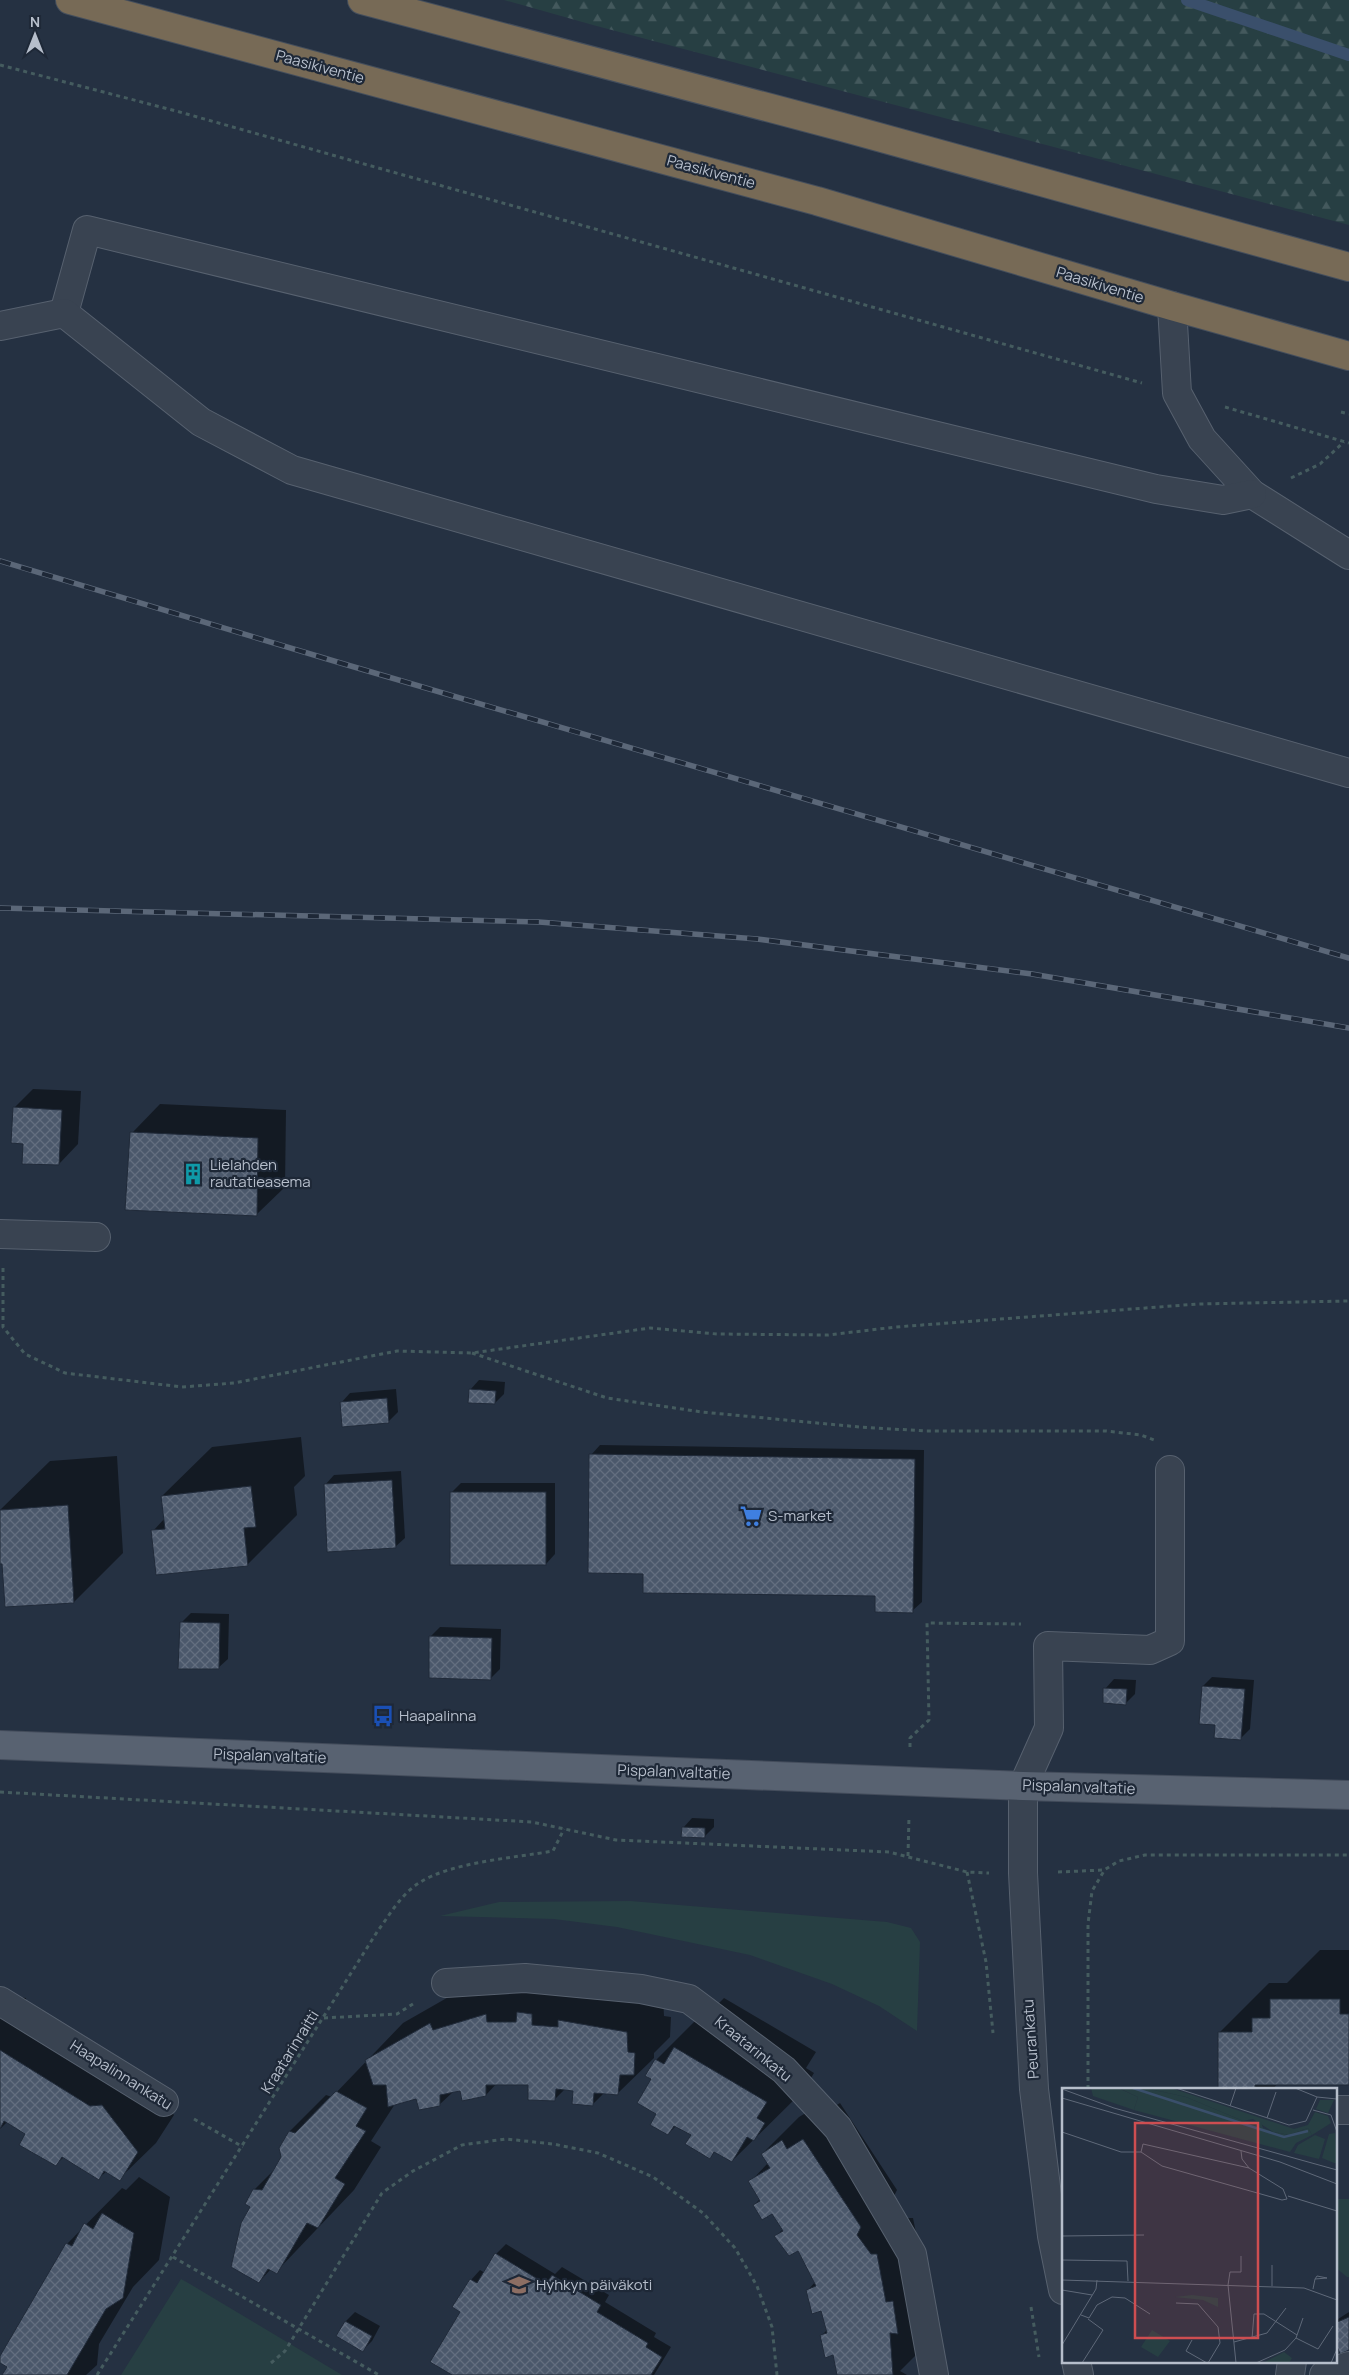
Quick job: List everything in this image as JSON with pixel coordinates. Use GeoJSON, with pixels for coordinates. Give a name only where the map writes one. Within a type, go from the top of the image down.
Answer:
{"type":"FeatureCollection","features":[{"type":"Feature","properties":{"kind":"highway","name":"Paasikiventie"},"geometry":{"type":"LineString","coordinates":[[70,0],[817,200],[1172,306],[1349,356]]}},
{"type":"Feature","properties":{"kind":"highway"},"geometry":{"type":"LineString","coordinates":[[362,0],[832,125],[1349,267]]}},
{"type":"Feature","properties":{"kind":"main road","name":"Pispalan valtatie"},"geometry":{"type":"LineString","coordinates":[[0,1745],[1023,1786],[1349,1795]]}},
{"type":"Feature","properties":{"kind":"street"},"geometry":{"type":"LineString","coordinates":[[64,314],[87,230],[1156,489],[1223,500],[1252,494]]}},
{"type":"Feature","properties":{"kind":"street"},"geometry":{"type":"LineString","coordinates":[[1172,306],[1178,393],[1202,439],[1252,494],[1349,555]]}},
{"type":"Feature","properties":{"kind":"street"},"geometry":{"type":"LineString","coordinates":[[0,326],[64,314],[201,422],[292,470],[1349,773]]}},
{"type":"Feature","properties":{"kind":"street"},"geometry":{"type":"LineString","coordinates":[[2,1234],[96,1237]]}},
{"type":"Feature","properties":{"kind":"street"},"geometry":{"type":"LineString","coordinates":[[1023,1786],[1049,1728],[1048,1646],[1150,1650],[1170,1641],[1170,1470]]}},
{"type":"Feature","properties":{"kind":"street","name":"Peurankatu"},"geometry":{"type":"LineString","coordinates":[[1023,1786],[1023,1873],[1034,2089],[1052,2236],[1062,2285]]}},
{"type":"Feature","properties":{"kind":"street","name":"Kraatarinkatu"},"geometry":{"type":"LineString","coordinates":[[446,1982],[535,1979],[641,1989],[689,2000],[784,2070],[838,2128],[912,2254],[934,2375]]}},
{"type":"Feature","properties":{"kind":"street","name":"Haapalinnankatu"},"geometry":{"type":"LineString","coordinates":[[0,2001],[164,2102]]}},
{"type":"Feature","properties":{"kind":"street"},"geometry":{"type":"LineString","coordinates":[[1336,2110],[1349,2110]]}},
{"type":"Feature","properties":{"kind":"street"},"geometry":{"type":"LineString","coordinates":[[1076,2362],[1079,2375]]}},
{"type":"Feature","properties":{"kind":"street"},"geometry":{"type":"LineString","coordinates":[[1290,2375],[1292,2362]]}},
{"type":"Feature","properties":{"kind":"street"},"geometry":{"type":"LineString","coordinates":[[1324,2375],[1349,2366]]}},
{"type":"Feature","properties":{"kind":"path"},"geometry":{"type":"LineString","coordinates":[[0,65],[185,113],[1349,443]]}},
{"type":"Feature","properties":{"kind":"path"},"geometry":{"type":"LineString","coordinates":[[1341,412],[1349,414]]}},
{"type":"Feature","properties":{"kind":"path"},"geometry":{"type":"LineString","coordinates":[[1252,494],[1320,464],[1344,442]]}},
{"type":"Feature","properties":{"kind":"path"},"geometry":{"type":"LineString","coordinates":[[2,1234],[3,1327],[25,1354],[65,1373],[182,1387],[234,1383],[396,1351],[472,1353],[650,1328],[717,1334],[828,1335],[896,1326],[1198,1304],[1349,1300]]}},
{"type":"Feature","properties":{"kind":"path"},"geometry":{"type":"LineString","coordinates":[[472,1353],[607,1398],[702,1412],[859,1427],[926,1431],[1077,1430],[1141,1435],[1162,1443],[1169,1458],[1170,1470]]}},
{"type":"Feature","properties":{"kind":"path"},"geometry":{"type":"LineString","coordinates":[[908,1856],[910,1738],[929,1720],[927,1623],[972,1625],[1030,1624]]}},
{"type":"Feature","properties":{"kind":"path"},"geometry":{"type":"LineString","coordinates":[[0,1792],[532,1822],[616,1840],[889,1852],[967,1872],[1023,1873],[1104,1870],[1119,1862],[1145,1855],[1349,1855]]}},
{"type":"Feature","properties":{"kind":"path","name":"Kraatarinraitti"},"geometry":{"type":"LineString","coordinates":[[97,2375],[243,2147],[377,1932],[402,1897],[418,1883],[437,1874],[459,1868],[553,1851],[564,1829]]}},
{"type":"Feature","properties":{"kind":"path"},"geometry":{"type":"LineString","coordinates":[[1088,2088],[1088,1924],[1092,1890],[1104,1870]]}},
{"type":"Feature","properties":{"kind":"path"},"geometry":{"type":"LineString","coordinates":[[324,2018],[397,2014],[446,1982]]}},
{"type":"Feature","properties":{"kind":"path","name":"Haapalinnankatu"},"geometry":{"type":"LineString","coordinates":[[164,2102],[243,2147]]}},
{"type":"Feature","properties":{"kind":"path"},"geometry":{"type":"LineString","coordinates":[[271,2363],[285,2351],[382,2193],[413,2170],[462,2145],[506,2139],[553,2144],[598,2153],[653,2177],[704,2213],[735,2248],[757,2286],[772,2328],[777,2375]]}},
{"type":"Feature","properties":{"kind":"path"},"geometry":{"type":"LineString","coordinates":[[173,2257],[379,2375]]}},
{"type":"Feature","properties":{"kind":"green space"},"geometry":{"type":"Polygon","coordinates":[[[504,0],[1349,0],[1349,225],[593,25],[504,0]]]}},
{"type":"Feature","properties":{"kind":"green space"},"geometry":{"type":"Polygon","coordinates":[[[630,1901],[887,1922],[911,1928],[920,1942],[917,2031],[879,2006],[832,1984],[750,1955],[617,1927],[554,1919],[440,1916],[499,1902],[630,1901]]]}},
{"type":"Feature","properties":{"kind":"green space"},"geometry":{"type":"Polygon","coordinates":[[[1336,2199],[1349,2199],[1349,2277],[1336,2268],[1336,2199]]]}},
{"type":"Feature","properties":{"kind":"green space"},"geometry":{"type":"Polygon","coordinates":[[[181,2279],[190,2284],[342,2375],[121,2375],[181,2279]]]}},
{"type":"Feature","properties":{"kind":"building"},"geometry":{"type":"Polygon","coordinates":[[[13,1107],[62,1110],[59,1165],[22,1164],[23,1144],[11,1143],[13,1107]]]}},
{"type":"Feature","properties":{"kind":"building","name":"Lielahden rautatieasema"},"geometry":{"type":"Polygon","coordinates":[[[130,1132],[258,1138],[257,1216],[125,1210],[130,1132]]]}},
{"type":"Feature","properties":{"kind":"building"},"geometry":{"type":"Polygon","coordinates":[[[469,1389],[496,1391],[495,1404],[468,1403],[469,1389]]]}},
{"type":"Feature","properties":{"kind":"building"},"geometry":{"type":"Polygon","coordinates":[[[387,1398],[389,1423],[342,1427],[340,1402],[387,1398]]]}},
{"type":"Feature","properties":{"kind":"building","name":"S-market"},"geometry":{"type":"Polygon","coordinates":[[[589,1454],[915,1459],[913,1613],[875,1612],[875,1596],[643,1593],[643,1574],[588,1573],[589,1454]]]}},
{"type":"Feature","properties":{"kind":"building"},"geometry":{"type":"Polygon","coordinates":[[[392,1480],[396,1548],[327,1552],[324,1484],[392,1480]]]}},
{"type":"Feature","properties":{"kind":"building"},"geometry":{"type":"Polygon","coordinates":[[[251,1486],[256,1527],[244,1528],[248,1566],[156,1575],[151,1530],[165,1529],[161,1496],[251,1486]]]}},
{"type":"Feature","properties":{"kind":"building"},"geometry":{"type":"Polygon","coordinates":[[[450,1492],[546,1492],[546,1565],[450,1565],[450,1492]]]}},
{"type":"Feature","properties":{"kind":"building"},"geometry":{"type":"Polygon","coordinates":[[[68,1505],[74,1603],[5,1607],[2,1564],[0,1564],[0,1510],[68,1505]]]}},
{"type":"Feature","properties":{"kind":"building"},"geometry":{"type":"Polygon","coordinates":[[[180,1622],[220,1623],[219,1669],[178,1669],[180,1622]]]}},
{"type":"Feature","properties":{"kind":"building"},"geometry":{"type":"Polygon","coordinates":[[[429,1636],[492,1638],[491,1680],[429,1678],[429,1636]]]}},
{"type":"Feature","properties":{"kind":"building"},"geometry":{"type":"Polygon","coordinates":[[[1202,1686],[1245,1689],[1241,1740],[1214,1738],[1215,1725],[1199,1724],[1202,1686]]]}},
{"type":"Feature","properties":{"kind":"building"},"geometry":{"type":"Polygon","coordinates":[[[1103,1688],[1127,1689],[1126,1705],[1103,1703],[1103,1688]]]}},
{"type":"Feature","properties":{"kind":"building"},"geometry":{"type":"Polygon","coordinates":[[[682,1827],[705,1828],[705,1838],[681,1837],[682,1827]]]}},
{"type":"Feature","properties":{"kind":"building"},"geometry":{"type":"Polygon","coordinates":[[[1270,1999],[1340,1999],[1340,2014],[1349,2014],[1349,2085],[1255,2085],[1255,2088],[1218,2088],[1218,2032],[1252,2032],[1252,2018],[1270,2018],[1270,1999]]]}},
{"type":"Feature","properties":{"kind":"building"},"geometry":{"type":"Polygon","coordinates":[[[517,2012],[532,2014],[532,2025],[558,2027],[558,2020],[627,2032],[628,2052],[635,2053],[634,2075],[620,2075],[618,2095],[594,2093],[593,2106],[572,2104],[573,2091],[556,2089],[555,2101],[528,2100],[528,2085],[486,2085],[486,2096],[462,2101],[460,2091],[440,2095],[440,2106],[419,2110],[416,2099],[388,2107],[386,2085],[373,2085],[365,2060],[430,2023],[433,2030],[486,2014],[487,2022],[516,2022],[517,2012]]]}},
{"type":"Feature","properties":{"kind":"building"},"geometry":{"type":"Polygon","coordinates":[[[674,2047],[767,2102],[757,2118],[765,2123],[754,2141],[747,2137],[732,2162],[714,2152],[710,2159],[685,2144],[691,2135],[674,2126],[668,2135],[650,2125],[656,2114],[637,2103],[651,2079],[645,2076],[655,2059],[664,2064],[674,2047]]]}},
{"type":"Feature","properties":{"kind":"building"},"geometry":{"type":"Polygon","coordinates":[[[0,2050],[90,2106],[102,2105],[138,2152],[120,2181],[104,2171],[99,2180],[62,2157],[56,2166],[19,2145],[25,2134],[4,2121],[0,2129],[0,2050]]]}},
{"type":"Feature","properties":{"kind":"building"},"geometry":{"type":"Polygon","coordinates":[[[336,2091],[367,2108],[356,2126],[366,2131],[335,2178],[345,2184],[318,2228],[307,2223],[277,2274],[268,2269],[259,2283],[231,2267],[241,2223],[250,2207],[245,2204],[253,2189],[262,2190],[281,2157],[279,2148],[289,2131],[295,2133],[336,2091]]]}},
{"type":"Feature","properties":{"kind":"building"},"geometry":{"type":"Polygon","coordinates":[[[803,2139],[861,2227],[857,2235],[871,2254],[877,2254],[886,2302],[893,2301],[898,2334],[890,2333],[893,2375],[837,2375],[833,2355],[825,2358],[820,2335],[827,2333],[821,2311],[812,2314],[806,2290],[816,2286],[798,2251],[789,2256],[774,2236],[783,2231],[772,2214],[762,2220],[753,2205],[760,2201],[748,2181],[770,2168],[761,2154],[782,2140],[787,2149],[803,2139]]]}},
{"type":"Feature","properties":{"kind":"building"},"geometry":{"type":"Polygon","coordinates":[[[102,2213],[134,2233],[123,2298],[106,2309],[67,2375],[2,2375],[7,2367],[0,2363],[0,2356],[66,2243],[72,2246],[84,2223],[93,2229],[102,2213]]]}},
{"type":"Feature","properties":{"kind":"building","name":"Hyhkyn päiväkoti"},"geometry":{"type":"Polygon","coordinates":[[[495,2253],[546,2284],[552,2275],[601,2305],[597,2312],[648,2343],[646,2347],[662,2357],[651,2375],[452,2375],[430,2362],[460,2312],[452,2307],[470,2279],[477,2283],[495,2253]]]}},
{"type":"Feature","properties":{"kind":"building"},"geometry":{"type":"Polygon","coordinates":[[[1349,2317],[1349,2350],[1340,2354],[1336,2344],[1336,2323],[1349,2317]]]}},
{"type":"Feature","properties":{"kind":"building"},"geometry":{"type":"Polygon","coordinates":[[[345,2321],[372,2336],[363,2352],[336,2336],[345,2321]]]}},
{"type":"Feature","properties":{"kind":"waterway"},"geometry":{"type":"LineString","coordinates":[[1187,0],[1349,55]]}},
{"type":"Feature","properties":{"kind":"railway"},"geometry":{"type":"LineString","coordinates":[[0,561],[344,664],[1349,958]]}},
{"type":"Feature","properties":{"kind":"railway"},"geometry":{"type":"LineString","coordinates":[[0,908],[539,922],[757,939],[1032,974],[1349,1028]]}},
{"type":"Feature","properties":{"kind":"place","name":"Lielahden rautatieasema"},"geometry":{"type":"Point","coordinates":[193,1174]}},
{"type":"Feature","properties":{"kind":"place","name":"S-market"},"geometry":{"type":"Point","coordinates":[751,1516]}},
{"type":"Feature","properties":{"kind":"place","name":"Haapalinna"},"geometry":{"type":"Point","coordinates":[383,1716]}},
{"type":"Feature","properties":{"kind":"place","name":"Hyhkyn päiväkoti"},"geometry":{"type":"Point","coordinates":[519,2285]}}]}
